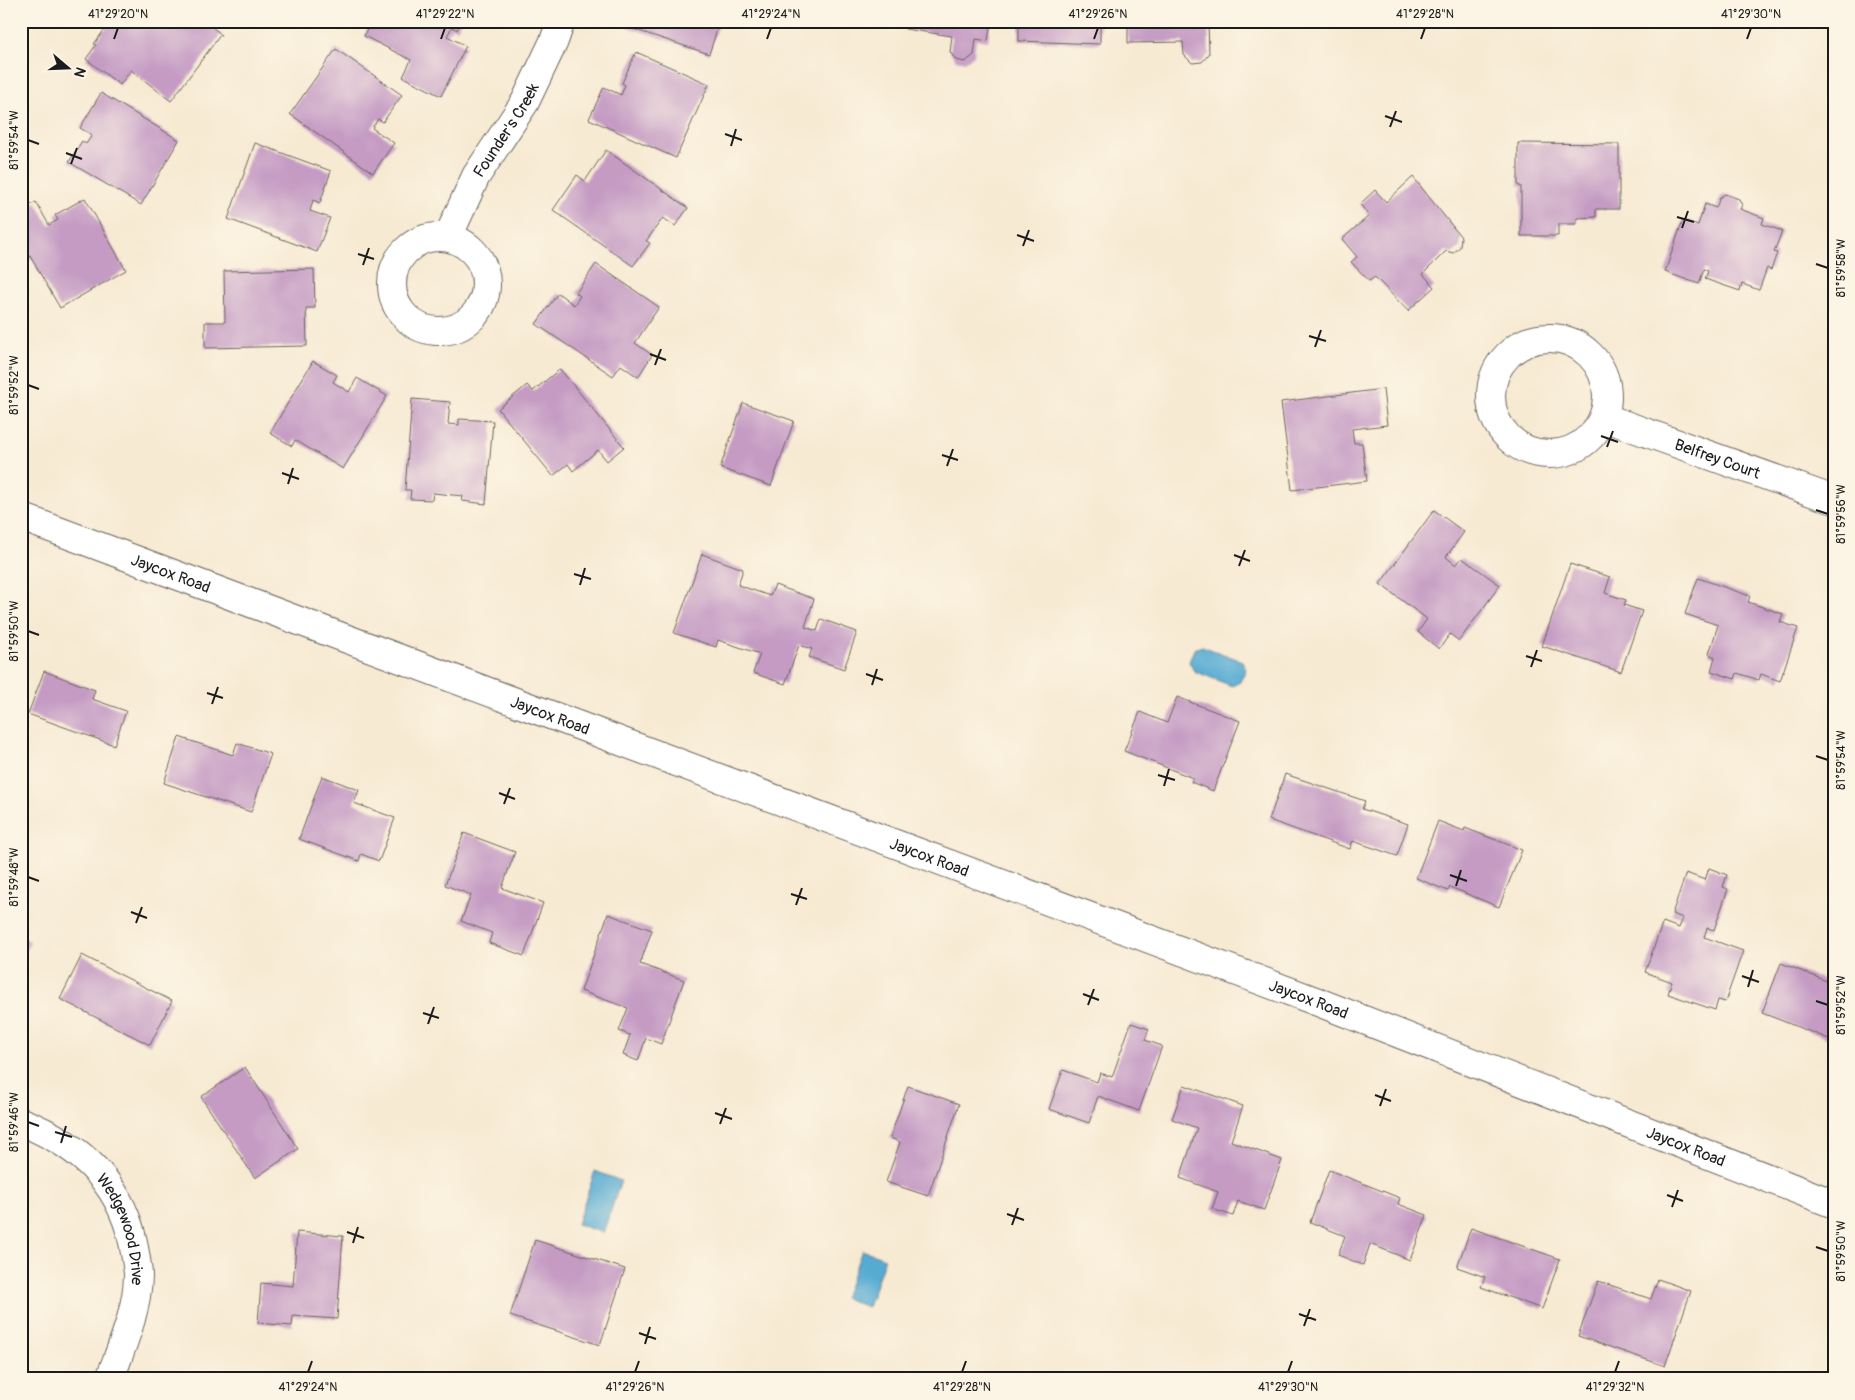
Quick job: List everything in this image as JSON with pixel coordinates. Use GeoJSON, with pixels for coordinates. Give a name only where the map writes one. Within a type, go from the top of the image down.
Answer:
{"type":"FeatureCollection","features":[{"type":"Feature","properties":{"kind":"street","name":"Founder's Creek"},"geometry":{"type":"LineString","coordinates":[[448,237],[476,176],[525,102],[554,40],[560,21]]}},
{"type":"Feature","properties":{"kind":"street"},"geometry":{"type":"LineString","coordinates":[[1554,338],[1575,344],[1592,356],[1603,374],[1608,396],[1603,417],[1592,436],[1575,448],[1554,454],[1533,452],[1514,443],[1499,427],[1492,407],[1491,385],[1500,365],[1514,349],[1533,340],[1554,338]]}},
{"type":"Feature","properties":{"kind":"street","name":"Belfrey Court"},"geometry":{"type":"LineString","coordinates":[[1603,417],[1834,500]]}},
{"type":"Feature","properties":{"kind":"street","name":"Jaycox Road"},"geometry":{"type":"LineString","coordinates":[[21,517],[1318,1002],[1834,1204]]}},
{"type":"Feature","properties":{"kind":"street","name":"Wedgewood Drive"},"geometry":{"type":"LineString","coordinates":[[21,1122],[69,1145],[90,1162],[116,1196],[132,1234],[138,1275],[132,1317],[110,1379]]}},
{"type":"Feature","properties":{"kind":"water"},"geometry":{"type":"Polygon","coordinates":[[[1202,646],[1242,661],[1246,669],[1240,682],[1232,686],[1194,671],[1189,662],[1194,649],[1202,646]]]}},
{"type":"Feature","properties":{"kind":"water"},"geometry":{"type":"Polygon","coordinates":[[[595,1171],[621,1181],[603,1233],[577,1224],[595,1171]]]}},
{"type":"Feature","properties":{"kind":"water"},"geometry":{"type":"Polygon","coordinates":[[[862,1250],[885,1258],[868,1307],[844,1298],[862,1250]]]}},
{"type":"Feature","properties":{"kind":"building"},"geometry":{"type":"Polygon","coordinates":[[[111,21],[127,21],[133,26],[136,21],[204,21],[221,34],[171,101],[131,70],[120,85],[86,59],[96,45],[94,44],[111,21]]]}},
{"type":"Feature","properties":{"kind":"building"},"geometry":{"type":"Polygon","coordinates":[[[371,21],[461,21],[457,30],[452,27],[447,36],[466,46],[441,96],[403,77],[411,60],[364,36],[371,21]]]}},
{"type":"Feature","properties":{"kind":"building"},"geometry":{"type":"Polygon","coordinates":[[[625,21],[720,21],[709,54],[624,26],[625,21]]]}},
{"type":"Feature","properties":{"kind":"building"},"geometry":{"type":"Polygon","coordinates":[[[906,21],[991,21],[988,41],[976,39],[974,55],[965,62],[956,60],[950,52],[952,36],[905,29],[906,21]]]}},
{"type":"Feature","properties":{"kind":"building"},"geometry":{"type":"Polygon","coordinates":[[[1019,21],[1100,21],[1100,44],[1019,41],[1019,21]]]}},
{"type":"Feature","properties":{"kind":"building"},"geometry":{"type":"Polygon","coordinates":[[[1128,21],[1208,21],[1209,54],[1202,62],[1192,63],[1184,55],[1183,42],[1128,43],[1128,21]]]}},
{"type":"Feature","properties":{"kind":"building"},"geometry":{"type":"Polygon","coordinates":[[[336,49],[402,95],[383,122],[378,119],[372,128],[394,143],[373,173],[290,114],[336,49]]]}},
{"type":"Feature","properties":{"kind":"building"},"geometry":{"type":"Polygon","coordinates":[[[636,52],[709,84],[676,158],[589,119],[604,87],[621,95],[625,85],[622,83],[636,52]]]}},
{"type":"Feature","properties":{"kind":"building"},"geometry":{"type":"Polygon","coordinates":[[[101,93],[179,140],[141,205],[69,162],[82,141],[86,144],[92,135],[80,128],[101,93]]]}},
{"type":"Feature","properties":{"kind":"building"},"geometry":{"type":"Polygon","coordinates":[[[255,143],[331,171],[320,203],[313,200],[310,211],[330,218],[317,252],[228,219],[255,143]]]}},
{"type":"Feature","properties":{"kind":"building"},"geometry":{"type":"Polygon","coordinates":[[[1518,143],[1619,144],[1619,209],[1596,209],[1596,217],[1577,218],[1576,224],[1558,224],[1558,236],[1521,236],[1521,186],[1518,186],[1518,143]]]}},
{"type":"Feature","properties":{"kind":"building"},"geometry":{"type":"Polygon","coordinates":[[[606,150],[688,208],[675,226],[663,218],[646,241],[650,243],[633,266],[553,210],[577,175],[585,181],[606,150]]]}},
{"type":"Feature","properties":{"kind":"building"},"geometry":{"type":"Polygon","coordinates":[[[1413,177],[1461,237],[1460,247],[1453,253],[1446,251],[1423,274],[1434,287],[1408,311],[1375,277],[1369,281],[1351,262],[1357,257],[1342,239],[1369,216],[1360,204],[1375,190],[1386,202],[1413,177]]]}},
{"type":"Feature","properties":{"kind":"building"},"geometry":{"type":"Polygon","coordinates":[[[1725,194],[1739,199],[1742,205],[1740,209],[1764,218],[1762,224],[1782,231],[1774,252],[1777,253],[1771,270],[1767,268],[1759,290],[1742,284],[1740,291],[1705,279],[1708,271],[1704,269],[1699,284],[1665,272],[1683,220],[1698,225],[1705,204],[1716,208],[1720,197],[1725,194]]]}},
{"type":"Feature","properties":{"kind":"building"},"geometry":{"type":"Polygon","coordinates":[[[85,198],[126,270],[60,308],[30,256],[21,261],[21,210],[36,202],[49,225],[58,220],[55,215],[85,198]]]}},
{"type":"Feature","properties":{"kind":"building"},"geometry":{"type":"Polygon","coordinates":[[[596,264],[659,307],[635,343],[652,355],[638,377],[621,365],[613,376],[536,324],[558,293],[574,305],[580,296],[576,293],[596,264]]]}},
{"type":"Feature","properties":{"kind":"building"},"geometry":{"type":"Polygon","coordinates":[[[314,269],[315,308],[306,308],[307,346],[205,348],[205,322],[225,322],[224,271],[314,269]]]}},
{"type":"Feature","properties":{"kind":"building"},"geometry":{"type":"Polygon","coordinates":[[[313,361],[337,375],[333,382],[349,392],[357,378],[387,396],[343,469],[295,440],[292,446],[270,433],[313,361]]]}},
{"type":"Feature","properties":{"kind":"building"},"geometry":{"type":"Polygon","coordinates":[[[560,369],[624,447],[607,461],[598,450],[573,471],[568,464],[553,476],[498,409],[527,385],[533,391],[560,369]]]}},
{"type":"Feature","properties":{"kind":"building"},"geometry":{"type":"Polygon","coordinates":[[[1383,389],[1387,425],[1352,429],[1354,443],[1362,443],[1367,481],[1292,490],[1281,402],[1383,389]]]}},
{"type":"Feature","properties":{"kind":"building"},"geometry":{"type":"Polygon","coordinates":[[[412,399],[450,402],[448,424],[459,425],[459,419],[493,421],[486,504],[462,501],[463,496],[433,493],[432,500],[410,499],[411,490],[405,490],[412,399]]]}},
{"type":"Feature","properties":{"kind":"building"},"geometry":{"type":"Polygon","coordinates":[[[743,403],[794,421],[771,486],[720,468],[743,403]]]}},
{"type":"Feature","properties":{"kind":"building"},"geometry":{"type":"Polygon","coordinates":[[[1434,510],[1464,532],[1446,557],[1456,565],[1462,558],[1500,585],[1459,641],[1450,634],[1439,649],[1418,632],[1427,619],[1380,584],[1434,510]]]}},
{"type":"Feature","properties":{"kind":"building"},"geometry":{"type":"Polygon","coordinates":[[[702,554],[743,569],[738,585],[770,596],[775,585],[814,599],[805,627],[817,631],[821,619],[857,632],[844,669],[809,657],[812,649],[799,645],[785,684],[753,673],[760,654],[718,640],[716,647],[674,633],[702,554]]]}},
{"type":"Feature","properties":{"kind":"building"},"geometry":{"type":"Polygon","coordinates":[[[1570,564],[1610,577],[1605,593],[1626,600],[1624,605],[1642,611],[1621,672],[1542,646],[1570,564]]]}},
{"type":"Feature","properties":{"kind":"building"},"geometry":{"type":"Polygon","coordinates":[[[1698,578],[1750,596],[1748,602],[1783,614],[1780,622],[1798,628],[1780,681],[1761,674],[1759,680],[1737,673],[1735,679],[1711,671],[1715,657],[1709,654],[1718,625],[1685,614],[1698,578]]]}},
{"type":"Feature","properties":{"kind":"building"},"geometry":{"type":"Polygon","coordinates":[[[44,671],[95,690],[92,699],[126,711],[114,745],[28,714],[44,671]]]}},
{"type":"Feature","properties":{"kind":"building"},"geometry":{"type":"Polygon","coordinates":[[[1177,697],[1240,721],[1213,791],[1191,782],[1193,778],[1124,751],[1140,712],[1167,723],[1177,697]]]}},
{"type":"Feature","properties":{"kind":"building"},"geometry":{"type":"Polygon","coordinates":[[[179,737],[233,755],[237,743],[271,754],[251,812],[164,783],[179,737]]]}},
{"type":"Feature","properties":{"kind":"building"},"geometry":{"type":"Polygon","coordinates":[[[1285,774],[1365,801],[1362,809],[1408,824],[1397,856],[1353,841],[1350,849],[1269,820],[1285,774]]]}},
{"type":"Feature","properties":{"kind":"building"},"geometry":{"type":"Polygon","coordinates":[[[322,776],[359,790],[354,803],[395,818],[379,861],[361,854],[359,861],[299,839],[322,776]]]}},
{"type":"Feature","properties":{"kind":"building"},"geometry":{"type":"Polygon","coordinates":[[[1438,821],[1464,831],[1465,828],[1522,850],[1499,907],[1450,887],[1448,891],[1416,878],[1438,821]]]}},
{"type":"Feature","properties":{"kind":"building"},"geometry":{"type":"Polygon","coordinates":[[[464,833],[515,852],[502,888],[543,903],[524,956],[489,943],[492,933],[461,921],[471,895],[445,885],[464,833]]]}},
{"type":"Feature","properties":{"kind":"building"},"geometry":{"type":"Polygon","coordinates":[[[1709,868],[1727,875],[1723,887],[1728,889],[1714,930],[1707,928],[1704,937],[1743,951],[1725,1002],[1718,1000],[1715,1010],[1668,994],[1672,982],[1645,972],[1663,922],[1679,928],[1683,918],[1672,914],[1686,873],[1705,880],[1709,868]]]}},
{"type":"Feature","properties":{"kind":"building"},"geometry":{"type":"Polygon","coordinates":[[[608,914],[652,930],[640,964],[684,980],[661,1044],[646,1038],[638,1061],[623,1055],[630,1035],[619,1031],[628,1008],[581,991],[608,914]]]}},
{"type":"Feature","properties":{"kind":"building"},"geometry":{"type":"Polygon","coordinates":[[[21,938],[30,941],[22,963],[21,963],[21,938]]]}},
{"type":"Feature","properties":{"kind":"building"},"geometry":{"type":"Polygon","coordinates":[[[82,955],[172,1001],[150,1045],[60,999],[82,955]]]}},
{"type":"Feature","properties":{"kind":"building"},"geometry":{"type":"Polygon","coordinates":[[[1781,963],[1834,984],[1834,1041],[1762,1013],[1781,963]]]}},
{"type":"Feature","properties":{"kind":"building"},"geometry":{"type":"Polygon","coordinates":[[[1131,1023],[1149,1029],[1145,1040],[1162,1046],[1139,1111],[1098,1096],[1089,1123],[1049,1109],[1063,1070],[1097,1082],[1100,1073],[1112,1077],[1131,1023]]]}},
{"type":"Feature","properties":{"kind":"building"},"geometry":{"type":"Polygon","coordinates":[[[245,1067],[298,1149],[255,1178],[201,1097],[245,1067]]]}},
{"type":"Feature","properties":{"kind":"building"},"geometry":{"type":"Polygon","coordinates":[[[1184,1085],[1243,1106],[1231,1141],[1282,1160],[1264,1210],[1238,1201],[1233,1216],[1212,1209],[1218,1192],[1180,1178],[1197,1128],[1172,1119],[1184,1085]]]}},
{"type":"Feature","properties":{"kind":"building"},"geometry":{"type":"Polygon","coordinates":[[[908,1086],[959,1104],[928,1196],[886,1182],[900,1142],[890,1138],[908,1086]]]}},
{"type":"Feature","properties":{"kind":"building"},"geometry":{"type":"Polygon","coordinates":[[[1329,1170],[1400,1198],[1398,1204],[1427,1215],[1410,1260],[1370,1244],[1363,1265],[1338,1255],[1345,1236],[1310,1222],[1329,1170]]]}},
{"type":"Feature","properties":{"kind":"building"},"geometry":{"type":"Polygon","coordinates":[[[1471,1228],[1560,1259],[1542,1309],[1481,1287],[1485,1277],[1457,1267],[1471,1228]]]}},
{"type":"Feature","properties":{"kind":"building"},"geometry":{"type":"Polygon","coordinates":[[[297,1232],[343,1236],[337,1319],[293,1316],[292,1326],[258,1323],[261,1283],[293,1286],[297,1232]]]}},
{"type":"Feature","properties":{"kind":"building"},"geometry":{"type":"Polygon","coordinates":[[[535,1240],[625,1269],[600,1345],[510,1316],[535,1240]]]}},
{"type":"Feature","properties":{"kind":"building"},"geometry":{"type":"Polygon","coordinates":[[[1658,1279],[1691,1291],[1665,1366],[1578,1336],[1598,1281],[1651,1299],[1658,1279]]]}}]}
